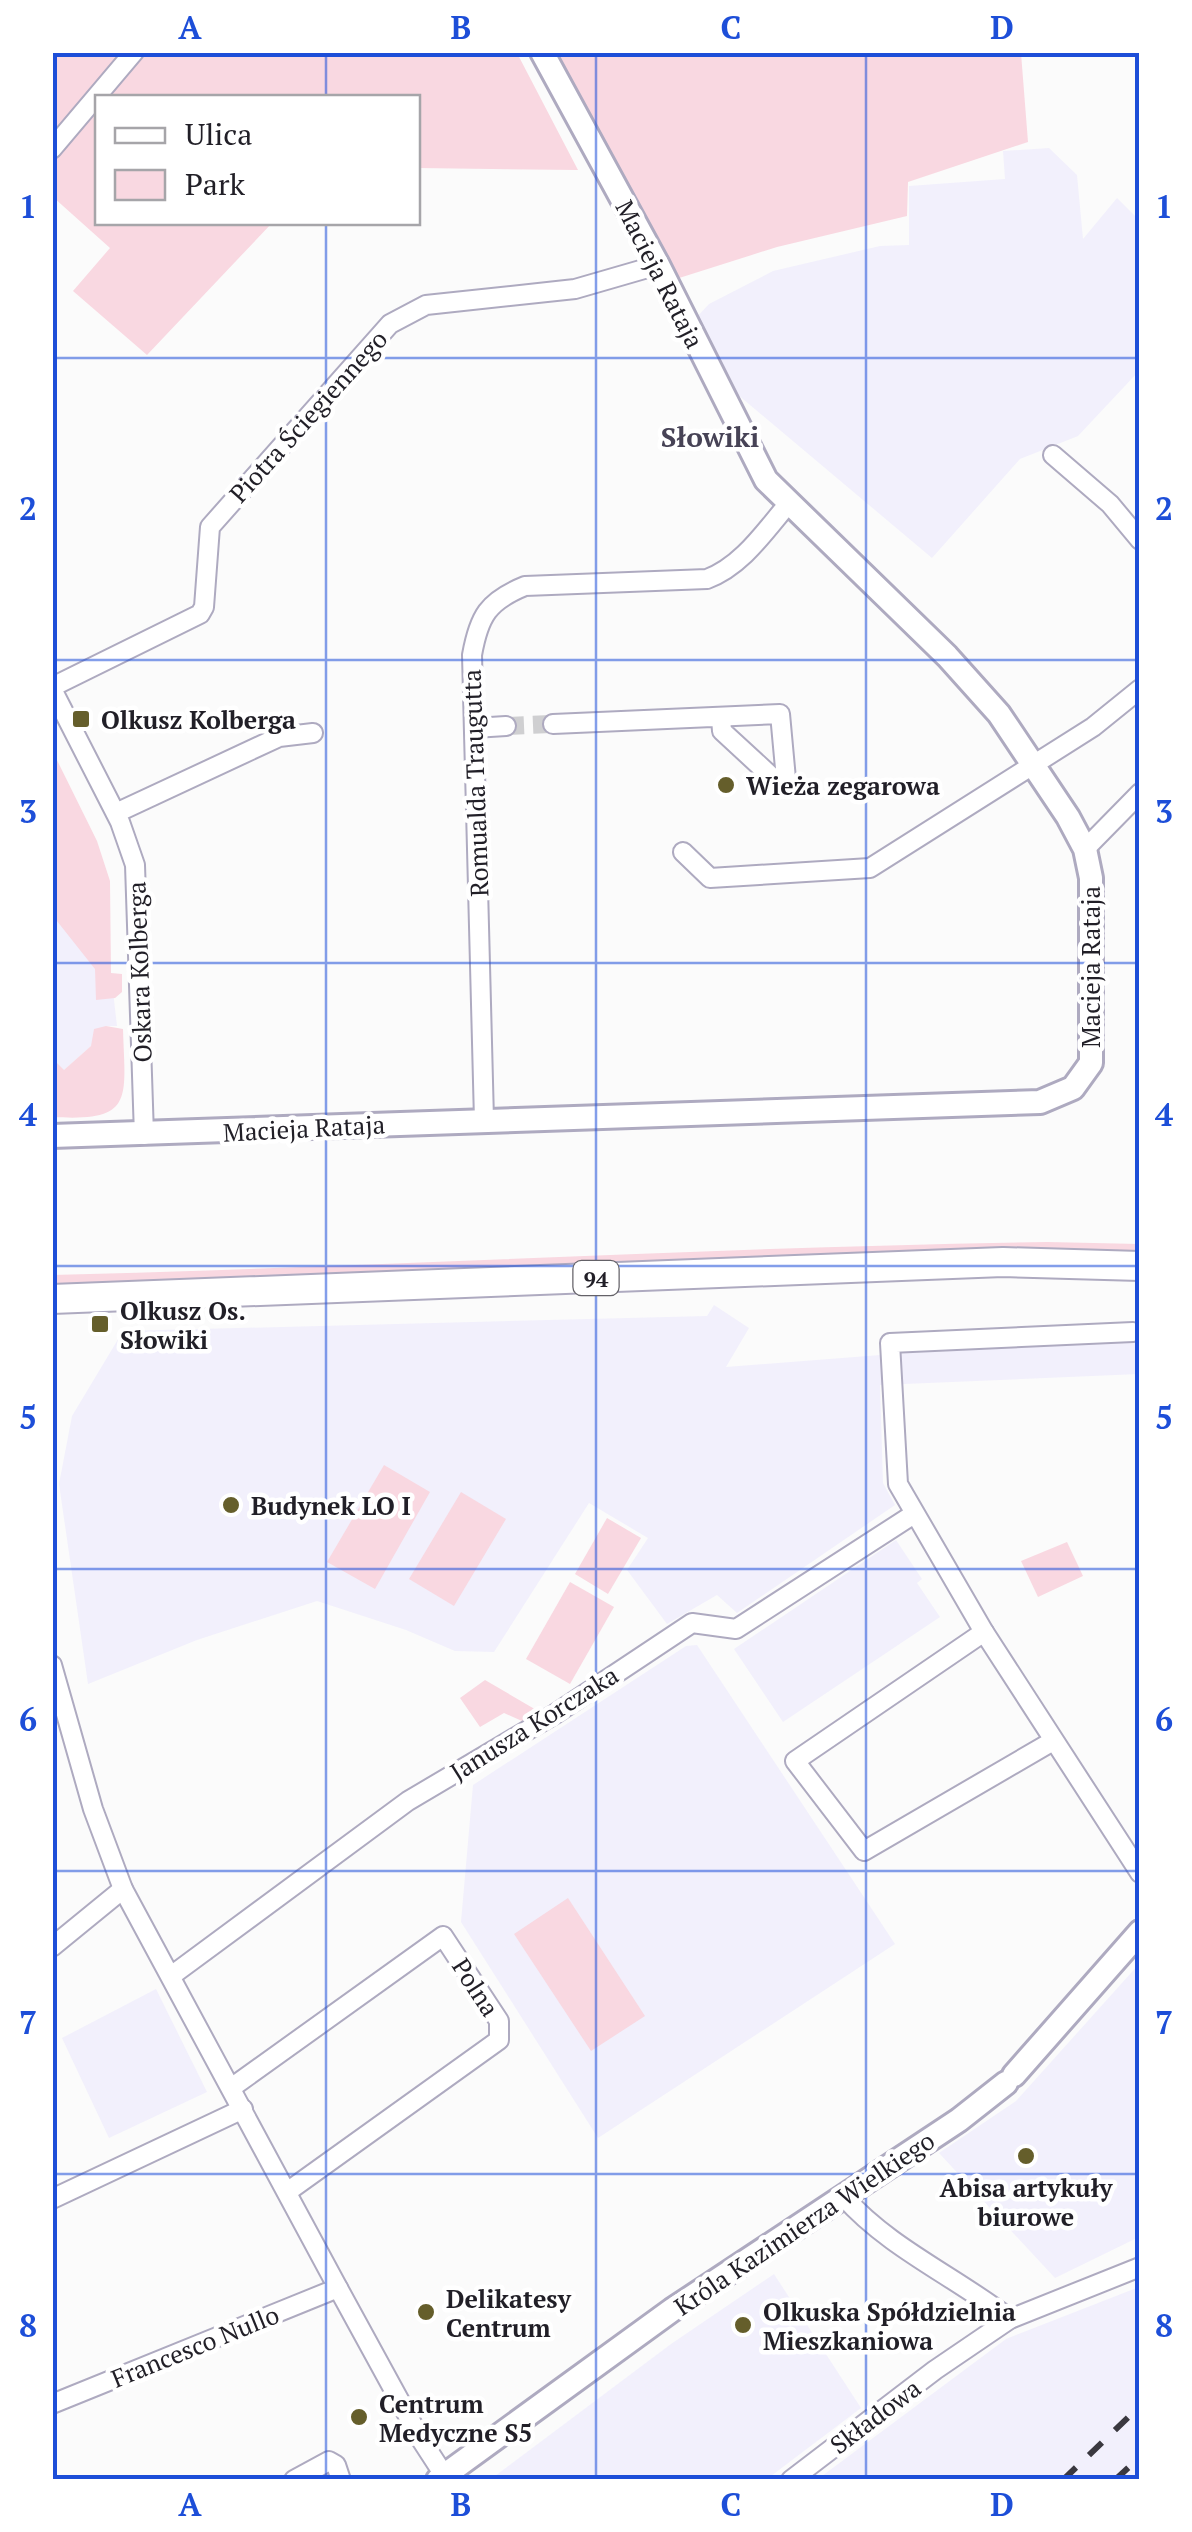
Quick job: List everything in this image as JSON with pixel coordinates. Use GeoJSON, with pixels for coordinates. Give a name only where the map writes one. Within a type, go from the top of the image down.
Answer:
{"type":"FeatureCollection","features":[{"type":"Feature","properties":{"kind":"main road","name":"94"},"geometry":{"type":"LineString","coordinates":[[52,1299],[1003,1262],[1140,1266]]}},
{"type":"Feature","properties":{"kind":"street"},"geometry":{"type":"LineString","coordinates":[[97,95],[134,52]]}},
{"type":"Feature","properties":{"kind":"street","name":"Macieja Rataja"},"geometry":{"type":"LineString","coordinates":[[52,1136],[1040,1102],[1073,1088],[1091,1063],[1092,908],[1085,849],[999,714],[947,656],[766,480],[658,265],[542,52]]}},
{"type":"Feature","properties":{"kind":"street"},"geometry":{"type":"LineString","coordinates":[[52,148],[95,98]]}},
{"type":"Feature","properties":{"kind":"street","name":"Piotra Ściegiennego"},"geometry":{"type":"LineString","coordinates":[[52,688],[200,614],[204,607],[210,527],[390,324],[426,304],[575,289],[658,265]]}},
{"type":"Feature","properties":{"kind":"street"},"geometry":{"type":"LineString","coordinates":[[1053,455],[1110,504],[1140,540]]}},
{"type":"Feature","properties":{"kind":"street","name":"Romualda Traugutta"},"geometry":{"type":"LineString","coordinates":[[484,1120],[472,656],[476,632],[485,613],[500,596],[525,586],[708,580],[723,573],[743,555],[788,503]]}},
{"type":"Feature","properties":{"kind":"street","name":"Oskara Kolberga"},"geometry":{"type":"LineString","coordinates":[[52,688],[116,813],[136,865],[144,1134]]}},
{"type":"Feature","properties":{"kind":"street"},"geometry":{"type":"LineString","coordinates":[[683,852],[710,878],[870,868],[1032,762],[1093,727],[1140,690]]}},
{"type":"Feature","properties":{"kind":"street"},"geometry":{"type":"LineString","coordinates":[[553,724],[780,714],[786,779],[773,778],[722,731],[721,718]]}},
{"type":"Feature","properties":{"kind":"street"},"geometry":{"type":"LineString","coordinates":[[474,728],[506,726]]}},
{"type":"Feature","properties":{"kind":"street"},"geometry":{"type":"LineString","coordinates":[[116,813],[279,737],[313,733]]}},
{"type":"Feature","properties":{"kind":"street"},"geometry":{"type":"LineString","coordinates":[[1085,849],[1140,793]]}},
{"type":"Feature","properties":{"kind":"street"},"geometry":{"type":"LineString","coordinates":[[1133,1332],[890,1343],[898,1484],[984,1632],[1140,1873]]}},
{"type":"Feature","properties":{"kind":"street","name":"Janusza Korczaka"},"geometry":{"type":"LineString","coordinates":[[171,1976],[408,1801],[555,1714],[692,1623],[736,1628],[914,1514]]}},
{"type":"Feature","properties":{"kind":"street"},"geometry":{"type":"LineString","coordinates":[[984,1632],[795,1761],[864,1851],[1052,1741]]}},
{"type":"Feature","properties":{"kind":"street"},"geometry":{"type":"LineString","coordinates":[[52,1665],[93,1809],[123,1889],[441,2477]]}},
{"type":"Feature","properties":{"kind":"street"},"geometry":{"type":"LineString","coordinates":[[52,1947],[123,1889]]}},
{"type":"Feature","properties":{"kind":"street","name":"Króla Kazimierza Wielkiego"},"geometry":{"type":"LineString","coordinates":[[441,2477],[672,2310],[959,2120],[1010,2079],[1140,1932]]}},
{"type":"Feature","properties":{"kind":"street","name":"Polna"},"geometry":{"type":"LineString","coordinates":[[231,2088],[443,1936],[499,2021],[500,2040],[288,2192]]}},
{"type":"Feature","properties":{"kind":"street"},"geometry":{"type":"LineString","coordinates":[[52,2199],[243,2109]]}},
{"type":"Feature","properties":{"kind":"street"},"geometry":{"type":"LineString","coordinates":[[844,2197],[873,2226],[1010,2320]]}},
{"type":"Feature","properties":{"kind":"street","name":"Składowa"},"geometry":{"type":"LineString","coordinates":[[791,2480],[936,2370],[1010,2320],[1140,2267]]}},
{"type":"Feature","properties":{"kind":"street","name":"Francesco Nullo"},"geometry":{"type":"LineString","coordinates":[[52,2404],[338,2288]]}},
{"type":"Feature","properties":{"kind":"street"},"geometry":{"type":"LineString","coordinates":[[294,2480],[328,2461],[336,2466],[340,2480]]}},
{"type":"Feature","properties":{"kind":"shaded area"},"geometry":{"type":"Polygon","coordinates":[[[1049,148],[1077,175],[1083,239],[1117,198],[1139,220],[1139,371],[1078,436],[1020,459],[932,558],[731,389],[694,320],[709,304],[773,271],[880,246],[909,245],[909,186],[1005,179],[1003,151],[1049,148]]]}},
{"type":"Feature","properties":{"kind":"shaded area"},"geometry":{"type":"Polygon","coordinates":[[[52,906],[111,974],[117,1026],[106,1026],[63,1071],[53,1059],[52,906]]]}},
{"type":"Feature","properties":{"kind":"shaded area"},"geometry":{"type":"Polygon","coordinates":[[[714,1305],[749,1328],[726,1367],[906,1353],[1137,1342],[1139,1374],[880,1385],[883,1483],[895,1505],[737,1613],[717,1595],[667,1624],[627,1570],[648,1538],[589,1503],[494,1652],[455,1651],[406,1630],[317,1601],[197,1640],[88,1684],[59,1484],[72,1416],[123,1331],[707,1316],[714,1305]]]}},
{"type":"Feature","properties":{"kind":"shaded area"},"geometry":{"type":"Polygon","coordinates":[[[896,1540],[922,1579],[917,1583],[940,1617],[783,1722],[734,1649],[896,1540]]]}},
{"type":"Feature","properties":{"kind":"shaded area"},"geometry":{"type":"Polygon","coordinates":[[[697,1645],[895,1944],[598,2138],[461,1922],[473,1785],[686,1646],[697,1645]]]}},
{"type":"Feature","properties":{"kind":"shaded area"},"geometry":{"type":"Polygon","coordinates":[[[1139,1964],[1139,2237],[1055,2278],[939,2153],[1016,2101],[1139,1964]]]}},
{"type":"Feature","properties":{"kind":"shaded area"},"geometry":{"type":"Polygon","coordinates":[[[156,1989],[207,2092],[109,2138],[62,2038],[156,1989]]]}},
{"type":"Feature","properties":{"kind":"shaded area"},"geometry":{"type":"Polygon","coordinates":[[[774,2274],[861,2408],[767,2479],[491,2479],[671,2344],[774,2274]]]}},
{"type":"Feature","properties":{"kind":"shaded area"},"geometry":{"type":"Polygon","coordinates":[[[1139,2287],[1139,2479],[818,2479],[1006,2339],[1139,2287]]]}},
{"type":"Feature","properties":{"kind":"green space"},"geometry":{"type":"Polygon","coordinates":[[[53,53],[517,53],[578,170],[420,168],[420,95],[95,95],[95,225],[270,225],[147,355],[73,291],[110,248],[53,197],[53,53]]]}},
{"type":"Feature","properties":{"kind":"green space"},"geometry":{"type":"Polygon","coordinates":[[[555,53],[1021,53],[1028,142],[908,182],[907,216],[777,247],[676,279],[555,53]]]}},
{"type":"Feature","properties":{"kind":"green space"},"geometry":{"type":"Polygon","coordinates":[[[53,752],[97,841],[110,881],[111,973],[122,974],[122,992],[115,998],[96,1000],[95,969],[53,916],[53,752]]]}},
{"type":"Feature","properties":{"kind":"green space"},"geometry":{"type":"Polygon","coordinates":[[[94,1029],[123,1029],[120,1101],[112,1110],[99,1115],[53,1117],[53,1059],[64,1070],[91,1046],[94,1029]]]}},
{"type":"Feature","properties":{"kind":"green space"},"geometry":{"type":"Polygon","coordinates":[[[1047,1242],[1140,1244],[1139,1252],[53,1286],[52,1275],[798,1248],[1047,1242]]]}},
{"type":"Feature","properties":{"kind":"green space"},"geometry":{"type":"Polygon","coordinates":[[[384,1465],[430,1492],[375,1589],[327,1562],[384,1465]]]}},
{"type":"Feature","properties":{"kind":"green space"},"geometry":{"type":"Polygon","coordinates":[[[461,1492],[506,1519],[454,1606],[409,1579],[461,1492]]]}},
{"type":"Feature","properties":{"kind":"green space"},"geometry":{"type":"Polygon","coordinates":[[[607,1518],[641,1538],[608,1594],[575,1574],[607,1518]]]}},
{"type":"Feature","properties":{"kind":"green space"},"geometry":{"type":"Polygon","coordinates":[[[1067,1542],[1083,1576],[1038,1597],[1021,1561],[1067,1542]]]}},
{"type":"Feature","properties":{"kind":"green space"},"geometry":{"type":"Polygon","coordinates":[[[570,1582],[614,1607],[570,1684],[526,1659],[570,1582]]]}},
{"type":"Feature","properties":{"kind":"green space"},"geometry":{"type":"Polygon","coordinates":[[[485,1680],[538,1711],[522,1721],[504,1713],[480,1727],[460,1698],[485,1680]]]}},
{"type":"Feature","properties":{"kind":"green space"},"geometry":{"type":"Polygon","coordinates":[[[568,1898],[645,2016],[591,2051],[514,1934],[568,1898]]]}},
{"type":"Feature","properties":{"kind":"tunnel"},"geometry":{"type":"LineString","coordinates":[[506,726],[553,724]]}},
{"type":"Feature","properties":{"kind":"railway"},"geometry":{"type":"LineString","coordinates":[[1063,2480],[1140,2406]]}},
{"type":"Feature","properties":{"kind":"railway"},"geometry":{"type":"LineString","coordinates":[[1115,2480],[1140,2457]]}},
{"type":"Feature","properties":{"kind":"place","name":"Olkusz Kolberga"},"geometry":{"type":"Point","coordinates":[81,719]}},
{"type":"Feature","properties":{"kind":"place","name":"Wieża zegarowa"},"geometry":{"type":"Point","coordinates":[726,785]}},
{"type":"Feature","properties":{"kind":"place","name":"Olkusz Os. Słowiki"},"geometry":{"type":"Point","coordinates":[100,1324]}},
{"type":"Feature","properties":{"kind":"place","name":"Budynek LO I"},"geometry":{"type":"Point","coordinates":[231,1505]}},
{"type":"Feature","properties":{"kind":"place","name":"Abisa artykuły biurowe"},"geometry":{"type":"Point","coordinates":[1026,2156]}},
{"type":"Feature","properties":{"kind":"place","name":"Delikatesy Centrum"},"geometry":{"type":"Point","coordinates":[426,2312]}},
{"type":"Feature","properties":{"kind":"place","name":"Olkuska Spółdzielnia Mieszkaniowa"},"geometry":{"type":"Point","coordinates":[743,2325]}},
{"type":"Feature","properties":{"kind":"place","name":"Centrum Medyczne S5"},"geometry":{"type":"Point","coordinates":[359,2417]}},
{"type":"Feature","properties":{"kind":"district","name":"Słowiki"},"geometry":{"type":"Point","coordinates":[710,436]}}]}
